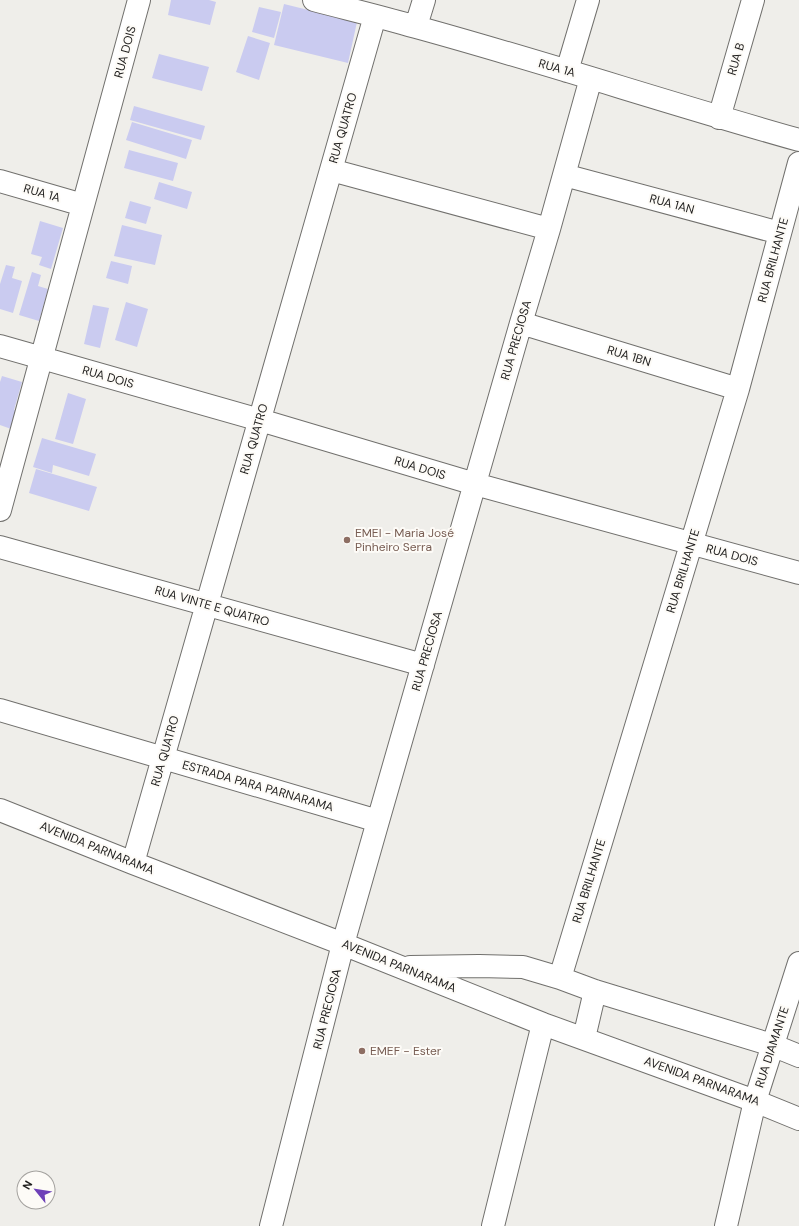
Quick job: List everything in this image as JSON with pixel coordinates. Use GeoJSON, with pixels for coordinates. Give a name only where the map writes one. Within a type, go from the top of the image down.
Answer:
{"type":"FeatureCollection","features":[{"type":"Feature","properties":{"kind":"street","name":"RUA DOIS"},"geometry":{"type":"LineString","coordinates":[[0,510],[139,0]]}},
{"type":"Feature","properties":{"kind":"street","name":"RUA 1A"},"geometry":{"type":"LineString","coordinates":[[314,0],[416,26],[719,118],[799,140]]}},
{"type":"Feature","properties":{"kind":"street"},"geometry":{"type":"LineString","coordinates":[[416,26],[424,0]]}},
{"type":"Feature","properties":{"kind":"street"},"geometry":{"type":"LineString","coordinates":[[567,71],[588,0]]}},
{"type":"Feature","properties":{"kind":"street","name":"RUA B"},"geometry":{"type":"LineString","coordinates":[[719,118],[753,0]]}},
{"type":"Feature","properties":{"kind":"street","name":"RUA QUATRO"},"geometry":{"type":"LineString","coordinates":[[133,863],[375,16]]}},
{"type":"Feature","properties":{"kind":"street","name":"RUA PRECIOSA"},"geometry":{"type":"LineString","coordinates":[[271,1226],[343,944],[591,78]]}},
{"type":"Feature","properties":{"kind":"street","name":"RUA BRILHANTE"},"geometry":{"type":"LineString","coordinates":[[560,978],[738,389],[799,163]]}},
{"type":"Feature","properties":{"kind":"street"},"geometry":{"type":"LineString","coordinates":[[331,170],[549,229]]}},
{"type":"Feature","properties":{"kind":"street","name":"RUA 1AN"},"geometry":{"type":"LineString","coordinates":[[564,176],[780,233]]}},
{"type":"Feature","properties":{"kind":"street","name":"RUA 1A"},"geometry":{"type":"LineString","coordinates":[[0,181],[83,205]]}},
{"type":"Feature","properties":{"kind":"street","name":"RUA 1BN"},"geometry":{"type":"LineString","coordinates":[[521,323],[738,389]]}},
{"type":"Feature","properties":{"kind":"street","name":"RUA DOIS"},"geometry":{"type":"LineString","coordinates":[[0,346],[260,420],[475,484],[799,573]]}},
{"type":"Feature","properties":{"kind":"street","name":"RUA VINTE E QUATRO"},"geometry":{"type":"LineString","coordinates":[[0,547],[423,665]]}},
{"type":"Feature","properties":{"kind":"street","name":"ESTRADA PARA PARNARAMA"},"geometry":{"type":"LineString","coordinates":[[0,710],[378,821]]}},
{"type":"Feature","properties":{"kind":"street","name":"AVENIDA PARNARAMA"},"geometry":{"type":"LineString","coordinates":[[0,810],[543,1024],[754,1101],[799,1119]]}},
{"type":"Feature","properties":{"kind":"street","name":"RUA DIAMANTE"},"geometry":{"type":"LineString","coordinates":[[726,1226],[754,1101],[799,963]]}},
{"type":"Feature","properties":{"kind":"street"},"geometry":{"type":"LineString","coordinates":[[401,967],[523,967],[560,978],[595,992],[772,1045],[799,1056]]}},
{"type":"Feature","properties":{"kind":"street"},"geometry":{"type":"LineString","coordinates":[[584,1038],[595,992]]}},
{"type":"Feature","properties":{"kind":"street"},"geometry":{"type":"LineString","coordinates":[[493,1226],[543,1024]]}},
{"type":"Feature","properties":{"kind":"building"},"geometry":{"type":"Polygon","coordinates":[[[171,0],[209,0],[216,2],[210,25],[168,15],[171,0]]]}},
{"type":"Feature","properties":{"kind":"building"},"geometry":{"type":"Polygon","coordinates":[[[284,4],[357,22],[348,63],[274,45],[284,4]]]}},
{"type":"Feature","properties":{"kind":"building"},"geometry":{"type":"Polygon","coordinates":[[[259,7],[281,12],[274,38],[252,32],[259,7]]]}},
{"type":"Feature","properties":{"kind":"building"},"geometry":{"type":"Polygon","coordinates":[[[248,36],[270,43],[259,80],[236,72],[248,36]]]}},
{"type":"Feature","properties":{"kind":"building"},"geometry":{"type":"Polygon","coordinates":[[[159,54],[209,67],[202,91],[152,78],[159,54]]]}},
{"type":"Feature","properties":{"kind":"building"},"geometry":{"type":"Polygon","coordinates":[[[134,106],[205,126],[201,140],[130,120],[134,106]]]}},
{"type":"Feature","properties":{"kind":"building"},"geometry":{"type":"Polygon","coordinates":[[[132,122],[192,140],[186,159],[126,140],[132,122]]]}},
{"type":"Feature","properties":{"kind":"building"},"geometry":{"type":"Polygon","coordinates":[[[129,150],[178,163],[173,181],[124,168],[129,150]]]}},
{"type":"Feature","properties":{"kind":"building"},"geometry":{"type":"Polygon","coordinates":[[[159,182],[192,192],[187,209],[154,199],[159,182]]]}},
{"type":"Feature","properties":{"kind":"building"},"geometry":{"type":"Polygon","coordinates":[[[130,201],[151,207],[146,224],[125,218],[130,201]]]}},
{"type":"Feature","properties":{"kind":"building"},"geometry":{"type":"Polygon","coordinates":[[[40,221],[63,228],[51,269],[39,265],[42,257],[31,254],[40,221]]]}},
{"type":"Feature","properties":{"kind":"building"},"geometry":{"type":"Polygon","coordinates":[[[122,225],[162,235],[155,265],[114,256],[122,225]]]}},
{"type":"Feature","properties":{"kind":"building"},"geometry":{"type":"Polygon","coordinates":[[[111,261],[132,266],[128,284],[106,278],[111,261]]]}},
{"type":"Feature","properties":{"kind":"building"},"geometry":{"type":"Polygon","coordinates":[[[6,265],[15,267],[12,278],[22,281],[13,313],[0,309],[0,284],[6,265]]]}},
{"type":"Feature","properties":{"kind":"building"},"geometry":{"type":"Polygon","coordinates":[[[32,272],[41,275],[38,286],[48,289],[39,321],[19,315],[32,272]]]}},
{"type":"Feature","properties":{"kind":"building"},"geometry":{"type":"Polygon","coordinates":[[[126,302],[148,309],[137,347],[115,340],[126,302]]]}},
{"type":"Feature","properties":{"kind":"building"},"geometry":{"type":"Polygon","coordinates":[[[93,305],[109,308],[100,348],[84,344],[93,305]]]}},
{"type":"Feature","properties":{"kind":"building"},"geometry":{"type":"Polygon","coordinates":[[[2,376],[22,382],[14,410],[20,412],[14,430],[0,425],[0,382],[2,376]]]}},
{"type":"Feature","properties":{"kind":"building"},"geometry":{"type":"Polygon","coordinates":[[[68,393],[86,399],[73,444],[55,439],[68,393]]]}},
{"type":"Feature","properties":{"kind":"building"},"geometry":{"type":"Polygon","coordinates":[[[42,438],[96,454],[89,476],[53,465],[52,473],[33,467],[42,438]]]}},
{"type":"Feature","properties":{"kind":"building"},"geometry":{"type":"Polygon","coordinates":[[[36,469],[97,487],[89,511],[29,493],[36,469]]]}},
{"type":"Feature","properties":{"kind":"place","name":"EMEI - Maria José Pinheiro Serra"},"geometry":{"type":"Point","coordinates":[347,540]}},
{"type":"Feature","properties":{"kind":"place","name":"EMEF - Ester"},"geometry":{"type":"Point","coordinates":[362,1051]}}]}
